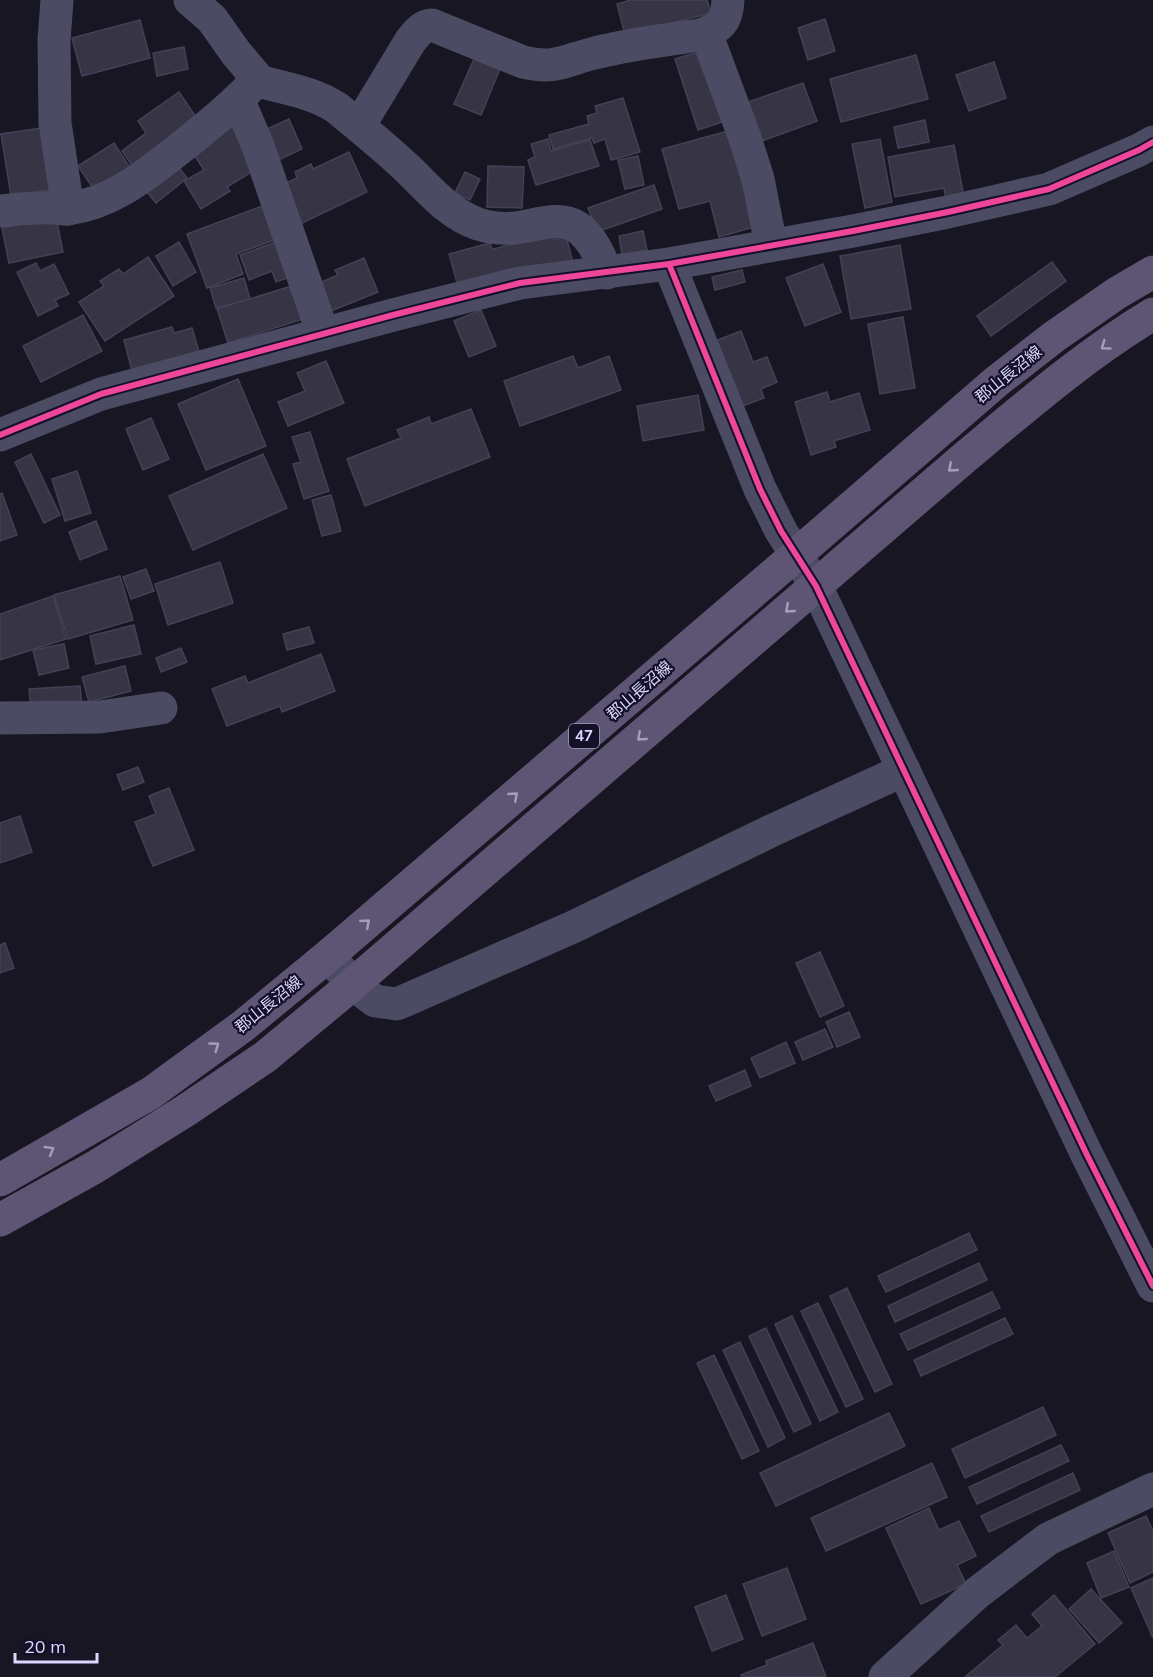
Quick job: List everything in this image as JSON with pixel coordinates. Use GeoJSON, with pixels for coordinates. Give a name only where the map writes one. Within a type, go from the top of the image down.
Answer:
{"type":"FeatureCollection","features":[{"type":"Feature","properties":{"kind":"main road","name":"郡山長沼線"},"geometry":{"type":"LineString","coordinates":[[0,1180],[151,1092],[243,1026],[997,381],[1117,293],[1153,272]]}},
{"type":"Feature","properties":{"kind":"main road","name":"47"},"geometry":{"type":"LineString","coordinates":[[0,1220],[95,1167],[185,1111],[265,1057],[353,984],[964,458],[1048,388],[1131,327],[1153,314]]}},
{"type":"Feature","properties":{"kind":"street"},"geometry":{"type":"LineString","coordinates":[[57,0],[54,40],[55,123],[68,209]]}},
{"type":"Feature","properties":{"kind":"street"},"geometry":{"type":"LineString","coordinates":[[190,0],[212,19],[236,53],[248,89],[258,146],[323,334]]}},
{"type":"Feature","properties":{"kind":"street"},"geometry":{"type":"LineString","coordinates":[[359,126],[411,40],[420,29],[427,25],[523,62],[548,66],[594,53],[706,33],[720,25],[726,18],[728,0]]}},
{"type":"Feature","properties":{"kind":"street"},"geometry":{"type":"LineString","coordinates":[[706,33],[758,179],[771,245]]}},
{"type":"Feature","properties":{"kind":"street"},"geometry":{"type":"LineString","coordinates":[[0,211],[68,209],[106,199],[135,183],[214,121],[248,89],[262,82],[299,91],[326,101],[359,126],[410,171],[440,202],[479,225],[503,228],[554,222],[577,227],[591,241],[607,273]]}},
{"type":"Feature","properties":{"kind":"street"},"geometry":{"type":"LineString","coordinates":[[0,435],[101,394],[520,283],[669,264],[927,217],[1049,189],[1153,142]]}},
{"type":"Feature","properties":{"kind":"street"},"geometry":{"type":"LineString","coordinates":[[669,264],[760,489],[781,531],[816,586],[1087,1155],[1153,1286]]}},
{"type":"Feature","properties":{"kind":"street"},"geometry":{"type":"LineString","coordinates":[[0,718],[100,717],[161,708]]}},
{"type":"Feature","properties":{"kind":"street"},"geometry":{"type":"LineString","coordinates":[[327,956],[353,984],[375,1001],[397,1004],[573,927],[773,830],[904,770]]}},
{"type":"Feature","properties":{"kind":"street"},"geometry":{"type":"LineString","coordinates":[[885,1677],[977,1593],[1048,1539],[1153,1489]]}},
{"type":"Feature","properties":{"kind":"building"},"geometry":{"type":"Polygon","coordinates":[[[631,0],[707,0],[711,13],[625,35],[617,4],[631,0]]]}},
{"type":"Feature","properties":{"kind":"building"},"geometry":{"type":"Polygon","coordinates":[[[825,19],[835,51],[808,60],[798,28],[825,19]]]}},
{"type":"Feature","properties":{"kind":"building"},"geometry":{"type":"Polygon","coordinates":[[[140,20],[150,58],[82,76],[72,38],[140,20]]]}},
{"type":"Feature","properties":{"kind":"building"},"geometry":{"type":"Polygon","coordinates":[[[184,47],[188,69],[157,76],[153,53],[184,47]]]}},
{"type":"Feature","properties":{"kind":"building"},"geometry":{"type":"Polygon","coordinates":[[[701,51],[725,121],[698,130],[675,59],[701,51]]]}},
{"type":"Feature","properties":{"kind":"building"},"geometry":{"type":"Polygon","coordinates":[[[916,55],[928,99],[841,122],[830,79],[916,55]]]}},
{"type":"Feature","properties":{"kind":"building"},"geometry":{"type":"Polygon","coordinates":[[[474,59],[500,69],[481,115],[454,104],[474,59]]]}},
{"type":"Feature","properties":{"kind":"building"},"geometry":{"type":"Polygon","coordinates":[[[994,62],[1006,98],[969,111],[956,75],[994,62]]]}},
{"type":"Feature","properties":{"kind":"building"},"geometry":{"type":"Polygon","coordinates":[[[803,83],[817,121],[759,142],[745,103],[803,83]]]}},
{"type":"Feature","properties":{"kind":"building"},"geometry":{"type":"Polygon","coordinates":[[[179,92],[198,120],[133,167],[122,151],[146,133],[138,121],[179,92]]]}},
{"type":"Feature","properties":{"kind":"building"},"geometry":{"type":"Polygon","coordinates":[[[623,98],[640,152],[611,160],[605,139],[594,143],[592,138],[553,149],[549,135],[589,124],[587,116],[597,113],[595,106],[623,98]]]}},
{"type":"Feature","properties":{"kind":"building"},"geometry":{"type":"Polygon","coordinates":[[[289,119],[302,149],[270,164],[256,134],[289,119]]]}},
{"type":"Feature","properties":{"kind":"building"},"geometry":{"type":"Polygon","coordinates":[[[925,120],[929,142],[898,148],[894,127],[925,120]]]}},
{"type":"Feature","properties":{"kind":"building"},"geometry":{"type":"Polygon","coordinates":[[[232,126],[258,168],[227,187],[230,191],[201,209],[184,181],[204,170],[191,150],[232,126]]]}},
{"type":"Feature","properties":{"kind":"building"},"geometry":{"type":"Polygon","coordinates":[[[41,128],[51,190],[11,196],[1,134],[41,128]]]}},
{"type":"Feature","properties":{"kind":"building"},"geometry":{"type":"Polygon","coordinates":[[[728,131],[754,227],[719,237],[710,201],[679,209],[662,149],[728,131]]]}},
{"type":"Feature","properties":{"kind":"building"},"geometry":{"type":"Polygon","coordinates":[[[548,139],[551,151],[590,140],[599,166],[536,185],[528,160],[535,157],[531,144],[548,139]]]}},
{"type":"Feature","properties":{"kind":"building"},"geometry":{"type":"Polygon","coordinates":[[[880,139],[892,202],[865,208],[852,144],[880,139]]]}},
{"type":"Feature","properties":{"kind":"building"},"geometry":{"type":"Polygon","coordinates":[[[114,143],[132,171],[97,194],[78,166],[114,143]]]}},
{"type":"Feature","properties":{"kind":"building"},"geometry":{"type":"Polygon","coordinates":[[[954,145],[964,197],[946,200],[944,188],[895,197],[888,157],[954,145]]]}},
{"type":"Feature","properties":{"kind":"building"},"geometry":{"type":"Polygon","coordinates":[[[349,152],[367,192],[296,226],[277,187],[297,178],[295,172],[311,164],[313,169],[349,152]]]}},
{"type":"Feature","properties":{"kind":"building"},"geometry":{"type":"Polygon","coordinates":[[[638,156],[644,185],[625,189],[618,160],[638,156]]]}},
{"type":"Feature","properties":{"kind":"building"},"geometry":{"type":"Polygon","coordinates":[[[175,162],[187,178],[156,203],[143,187],[175,162]]]}},
{"type":"Feature","properties":{"kind":"building"},"geometry":{"type":"Polygon","coordinates":[[[488,166],[524,167],[522,208],[487,207],[488,166]]]}},
{"type":"Feature","properties":{"kind":"building"},"geometry":{"type":"Polygon","coordinates":[[[465,172],[480,179],[470,200],[455,193],[465,172]]]}},
{"type":"Feature","properties":{"kind":"building"},"geometry":{"type":"Polygon","coordinates":[[[654,185],[662,209],[597,232],[588,208],[654,185]]]}},
{"type":"Feature","properties":{"kind":"building"},"geometry":{"type":"Polygon","coordinates":[[[262,206],[274,240],[236,254],[243,274],[207,288],[187,234],[262,206]]]}},
{"type":"Feature","properties":{"kind":"building"},"geometry":{"type":"Polygon","coordinates":[[[56,217],[63,252],[9,263],[2,228],[56,217]]]}},
{"type":"Feature","properties":{"kind":"building"},"geometry":{"type":"Polygon","coordinates":[[[643,231],[647,250],[622,255],[619,236],[643,231]]]}},
{"type":"Feature","properties":{"kind":"building"},"geometry":{"type":"Polygon","coordinates":[[[552,233],[554,240],[566,236],[573,263],[460,293],[449,254],[490,243],[494,249],[552,233]]]}},
{"type":"Feature","properties":{"kind":"building"},"geometry":{"type":"Polygon","coordinates":[[[284,239],[297,274],[276,282],[272,271],[249,280],[240,255],[284,239]]]}},
{"type":"Feature","properties":{"kind":"building"},"geometry":{"type":"Polygon","coordinates":[[[179,242],[196,272],[173,286],[156,256],[179,242]]]}},
{"type":"Feature","properties":{"kind":"building"},"geometry":{"type":"Polygon","coordinates":[[[900,245],[911,309],[851,319],[840,256],[900,245]]]}},
{"type":"Feature","properties":{"kind":"building"},"geometry":{"type":"Polygon","coordinates":[[[148,257],[174,296],[105,341],[79,302],[104,286],[100,281],[119,269],[123,274],[148,257]]]}},
{"type":"Feature","properties":{"kind":"building"},"geometry":{"type":"Polygon","coordinates":[[[364,258],[378,292],[326,313],[315,285],[338,275],[335,270],[364,258]]]}},
{"type":"Feature","properties":{"kind":"building"},"geometry":{"type":"Polygon","coordinates":[[[1052,262],[1066,281],[991,336],[977,316],[1052,262]]]}},
{"type":"Feature","properties":{"kind":"building"},"geometry":{"type":"Polygon","coordinates":[[[36,263],[40,271],[54,264],[69,294],[55,300],[58,306],[38,316],[17,272],[36,263]]]}},
{"type":"Feature","properties":{"kind":"building"},"geometry":{"type":"Polygon","coordinates":[[[823,264],[841,312],[805,326],[786,278],[823,264]]]}},
{"type":"Feature","properties":{"kind":"building"},"geometry":{"type":"Polygon","coordinates":[[[742,270],[745,282],[715,290],[712,277],[742,270]]]}},
{"type":"Feature","properties":{"kind":"building"},"geometry":{"type":"Polygon","coordinates":[[[244,278],[250,299],[216,308],[210,288],[244,278]]]}},
{"type":"Feature","properties":{"kind":"building"},"geometry":{"type":"Polygon","coordinates":[[[295,285],[306,318],[228,343],[217,309],[295,285]]]}},
{"type":"Feature","properties":{"kind":"building"},"geometry":{"type":"Polygon","coordinates":[[[481,310],[496,346],[469,357],[454,321],[481,310]]]}},
{"type":"Feature","properties":{"kind":"building"},"geometry":{"type":"Polygon","coordinates":[[[83,315],[102,351],[41,382],[23,346],[83,315]]]}},
{"type":"Feature","properties":{"kind":"building"},"geometry":{"type":"Polygon","coordinates":[[[903,317],[915,388],[880,394],[868,324],[903,317]]]}},
{"type":"Feature","properties":{"kind":"building"},"geometry":{"type":"Polygon","coordinates":[[[172,327],[174,333],[192,328],[199,352],[132,371],[124,340],[172,327]]]}},
{"type":"Feature","properties":{"kind":"building"},"geometry":{"type":"Polygon","coordinates":[[[741,331],[753,362],[767,357],[777,382],[761,389],[764,398],[740,407],[715,341],[741,331]]]}},
{"type":"Feature","properties":{"kind":"building"},"geometry":{"type":"Polygon","coordinates":[[[573,356],[578,368],[609,356],[621,390],[520,426],[504,381],[573,356]]]}},
{"type":"Feature","properties":{"kind":"building"},"geometry":{"type":"Polygon","coordinates":[[[326,361],[344,403],[288,426],[278,402],[305,391],[297,373],[326,361]]]}},
{"type":"Feature","properties":{"kind":"building"},"geometry":{"type":"Polygon","coordinates":[[[238,379],[266,446],[206,470],[178,404],[238,379]]]}},
{"type":"Feature","properties":{"kind":"building"},"geometry":{"type":"Polygon","coordinates":[[[827,392],[830,402],[859,393],[870,430],[834,441],[836,447],[811,455],[795,402],[827,392]]]}},
{"type":"Feature","properties":{"kind":"building"},"geometry":{"type":"Polygon","coordinates":[[[698,395],[704,430],[643,441],[637,406],[698,395]]]}},
{"type":"Feature","properties":{"kind":"building"},"geometry":{"type":"Polygon","coordinates":[[[471,409],[490,457],[365,506],[347,459],[401,438],[397,430],[429,417],[431,424],[471,409]]]}},
{"type":"Feature","properties":{"kind":"building"},"geometry":{"type":"Polygon","coordinates":[[[151,418],[169,459],[143,470],[126,429],[151,418]]]}},
{"type":"Feature","properties":{"kind":"building"},"geometry":{"type":"Polygon","coordinates":[[[310,432],[329,491],[304,499],[293,464],[301,462],[292,437],[310,432]]]}},
{"type":"Feature","properties":{"kind":"building"},"geometry":{"type":"Polygon","coordinates":[[[31,454],[60,515],[44,523],[15,462],[31,454]]]}},
{"type":"Feature","properties":{"kind":"building"},"geometry":{"type":"Polygon","coordinates":[[[263,454],[287,508],[193,550],[169,496],[263,454]]]}},
{"type":"Feature","properties":{"kind":"building"},"geometry":{"type":"Polygon","coordinates":[[[77,471],[91,513],[65,521],[52,479],[77,471]]]}},
{"type":"Feature","properties":{"kind":"building"},"geometry":{"type":"Polygon","coordinates":[[[2,493],[17,535],[0,541],[0,494],[2,493]]]}},
{"type":"Feature","properties":{"kind":"building"},"geometry":{"type":"Polygon","coordinates":[[[331,495],[341,531],[322,536],[312,500],[331,495]]]}},
{"type":"Feature","properties":{"kind":"building"},"geometry":{"type":"Polygon","coordinates":[[[96,521],[107,549],[80,560],[69,532],[96,521]]]}},
{"type":"Feature","properties":{"kind":"building"},"geometry":{"type":"Polygon","coordinates":[[[220,562],[233,603],[168,625],[155,584],[220,562]]]}},
{"type":"Feature","properties":{"kind":"building"},"geometry":{"type":"Polygon","coordinates":[[[146,569],[154,591],[131,599],[123,577],[146,569]]]}},
{"type":"Feature","properties":{"kind":"building"},"geometry":{"type":"Polygon","coordinates":[[[120,576],[133,620],[68,639],[54,595],[120,576]]]}},
{"type":"Feature","properties":{"kind":"building"},"geometry":{"type":"Polygon","coordinates":[[[53,596],[66,639],[0,660],[0,614],[53,596]]]}},
{"type":"Feature","properties":{"kind":"building"},"geometry":{"type":"Polygon","coordinates":[[[134,625],[141,654],[96,664],[90,636],[134,625]]]}},
{"type":"Feature","properties":{"kind":"building"},"geometry":{"type":"Polygon","coordinates":[[[309,627],[314,643],[287,650],[283,634],[309,627]]]}},
{"type":"Feature","properties":{"kind":"building"},"geometry":{"type":"Polygon","coordinates":[[[64,644],[69,668],[39,675],[33,650],[64,644]]]}},
{"type":"Feature","properties":{"kind":"building"},"geometry":{"type":"Polygon","coordinates":[[[181,648],[187,662],[161,672],[156,658],[181,648]]]}},
{"type":"Feature","properties":{"kind":"building"},"geometry":{"type":"Polygon","coordinates":[[[321,654],[335,691],[282,712],[280,706],[227,726],[212,689],[245,676],[248,683],[321,654]]]}},
{"type":"Feature","properties":{"kind":"building"},"geometry":{"type":"Polygon","coordinates":[[[125,666],[131,691],[89,702],[82,677],[125,666]]]}},
{"type":"Feature","properties":{"kind":"building"},"geometry":{"type":"Polygon","coordinates":[[[80,686],[82,706],[31,710],[29,689],[80,686]]]}},
{"type":"Feature","properties":{"kind":"building"},"geometry":{"type":"Polygon","coordinates":[[[138,767],[144,782],[123,790],[117,775],[138,767]]]}},
{"type":"Feature","properties":{"kind":"building"},"geometry":{"type":"Polygon","coordinates":[[[169,788],[194,850],[153,866],[135,822],[156,814],[149,796],[169,788]]]}},
{"type":"Feature","properties":{"kind":"building"},"geometry":{"type":"Polygon","coordinates":[[[20,816],[32,852],[0,863],[0,823],[20,816]]]}},
{"type":"Feature","properties":{"kind":"building"},"geometry":{"type":"Polygon","coordinates":[[[5,943],[14,968],[0,973],[0,945],[5,943]]]}},
{"type":"Feature","properties":{"kind":"building"},"geometry":{"type":"Polygon","coordinates":[[[820,952],[844,1006],[820,1017],[796,963],[820,952]]]}},
{"type":"Feature","properties":{"kind":"building"},"geometry":{"type":"Polygon","coordinates":[[[849,1012],[860,1037],[837,1047],[826,1022],[849,1012]]]}},
{"type":"Feature","properties":{"kind":"building"},"geometry":{"type":"Polygon","coordinates":[[[825,1029],[833,1047],[803,1060],[795,1042],[825,1029]]]}},
{"type":"Feature","properties":{"kind":"building"},"geometry":{"type":"Polygon","coordinates":[[[786,1042],[795,1063],[760,1078],[751,1058],[786,1042]]]}},
{"type":"Feature","properties":{"kind":"building"},"geometry":{"type":"Polygon","coordinates":[[[745,1070],[751,1086],[716,1101],[709,1086],[745,1070]]]}},
{"type":"Feature","properties":{"kind":"building"},"geometry":{"type":"Polygon","coordinates":[[[969,1233],[977,1250],[886,1292],[878,1276],[969,1233]]]}},
{"type":"Feature","properties":{"kind":"building"},"geometry":{"type":"Polygon","coordinates":[[[979,1263],[987,1280],[895,1322],[888,1306],[979,1263]]]}},
{"type":"Feature","properties":{"kind":"building"},"geometry":{"type":"Polygon","coordinates":[[[847,1288],[892,1384],[875,1392],[830,1296],[847,1288]]]}},
{"type":"Feature","properties":{"kind":"building"},"geometry":{"type":"Polygon","coordinates":[[[992,1292],[1000,1308],[908,1350],[900,1334],[992,1292]]]}},
{"type":"Feature","properties":{"kind":"building"},"geometry":{"type":"Polygon","coordinates":[[[818,1303],[863,1399],[846,1407],[801,1311],[818,1303]]]}},
{"type":"Feature","properties":{"kind":"building"},"geometry":{"type":"Polygon","coordinates":[[[792,1316],[838,1412],[820,1421],[775,1324],[792,1316]]]}},
{"type":"Feature","properties":{"kind":"building"},"geometry":{"type":"Polygon","coordinates":[[[1005,1318],[1013,1334],[921,1376],[914,1360],[1005,1318]]]}},
{"type":"Feature","properties":{"kind":"building"},"geometry":{"type":"Polygon","coordinates":[[[766,1328],[811,1424],[794,1432],[749,1336],[766,1328]]]}},
{"type":"Feature","properties":{"kind":"building"},"geometry":{"type":"Polygon","coordinates":[[[740,1342],[785,1438],[768,1447],[723,1350],[740,1342]]]}},
{"type":"Feature","properties":{"kind":"building"},"geometry":{"type":"Polygon","coordinates":[[[714,1355],[759,1451],[742,1459],[697,1363],[714,1355]]]}},
{"type":"Feature","properties":{"kind":"building"},"geometry":{"type":"Polygon","coordinates":[[[1043,1407],[1056,1435],[965,1478],[952,1449],[1043,1407]]]}},
{"type":"Feature","properties":{"kind":"building"},"geometry":{"type":"Polygon","coordinates":[[[889,1413],[905,1446],[776,1506],[760,1473],[889,1413]]]}},
{"type":"Feature","properties":{"kind":"building"},"geometry":{"type":"Polygon","coordinates":[[[1061,1445],[1069,1461],[977,1504],[969,1487],[1061,1445]]]}},
{"type":"Feature","properties":{"kind":"building"},"geometry":{"type":"Polygon","coordinates":[[[932,1463],[947,1497],[826,1551],[811,1518],[932,1463]]]}},
{"type":"Feature","properties":{"kind":"building"},"geometry":{"type":"Polygon","coordinates":[[[1073,1473],[1080,1490],[989,1532],[981,1516],[1073,1473]]]}},
{"type":"Feature","properties":{"kind":"building"},"geometry":{"type":"Polygon","coordinates":[[[929,1508],[939,1530],[959,1521],[976,1556],[957,1565],[966,1584],[921,1604],[886,1528],[929,1508]]]}},
{"type":"Feature","properties":{"kind":"building"},"geometry":{"type":"Polygon","coordinates":[[[1146,1516],[1153,1531],[1153,1572],[1130,1583],[1108,1533],[1146,1516]]]}},
{"type":"Feature","properties":{"kind":"building"},"geometry":{"type":"Polygon","coordinates":[[[1114,1551],[1129,1587],[1101,1598],[1087,1563],[1114,1551]]]}},
{"type":"Feature","properties":{"kind":"building"},"geometry":{"type":"Polygon","coordinates":[[[787,1568],[806,1619],[762,1636],[743,1584],[787,1568]]]}},
{"type":"Feature","properties":{"kind":"building"},"geometry":{"type":"Polygon","coordinates":[[[1153,1578],[1153,1638],[1131,1588],[1153,1578]]]}},
{"type":"Feature","properties":{"kind":"building"},"geometry":{"type":"Polygon","coordinates":[[[1091,1589],[1122,1623],[1099,1643],[1069,1609],[1091,1589]]]}},
{"type":"Feature","properties":{"kind":"building"},"geometry":{"type":"Polygon","coordinates":[[[726,1595],[743,1639],[712,1651],[695,1607],[726,1595]]]}},
{"type":"Feature","properties":{"kind":"building"},"geometry":{"type":"Polygon","coordinates":[[[1054,1595],[1095,1644],[1055,1677],[965,1677],[1003,1645],[998,1640],[1016,1625],[1027,1638],[1042,1626],[1032,1614],[1054,1595]]]}},
{"type":"Feature","properties":{"kind":"building"},"geometry":{"type":"Polygon","coordinates":[[[813,1643],[826,1677],[742,1677],[741,1675],[767,1665],[766,1661],[813,1643]]]}},
{"type":"Feature","properties":{"kind":"cycle path"},"geometry":{"type":"LineString","coordinates":[[0,435],[101,394],[520,283],[669,264],[853,231],[1049,189],[1153,142]]}},
{"type":"Feature","properties":{"kind":"cycle path"},"geometry":{"type":"LineString","coordinates":[[669,264],[760,489],[781,531],[816,586],[1087,1155],[1153,1286]]}}]}
